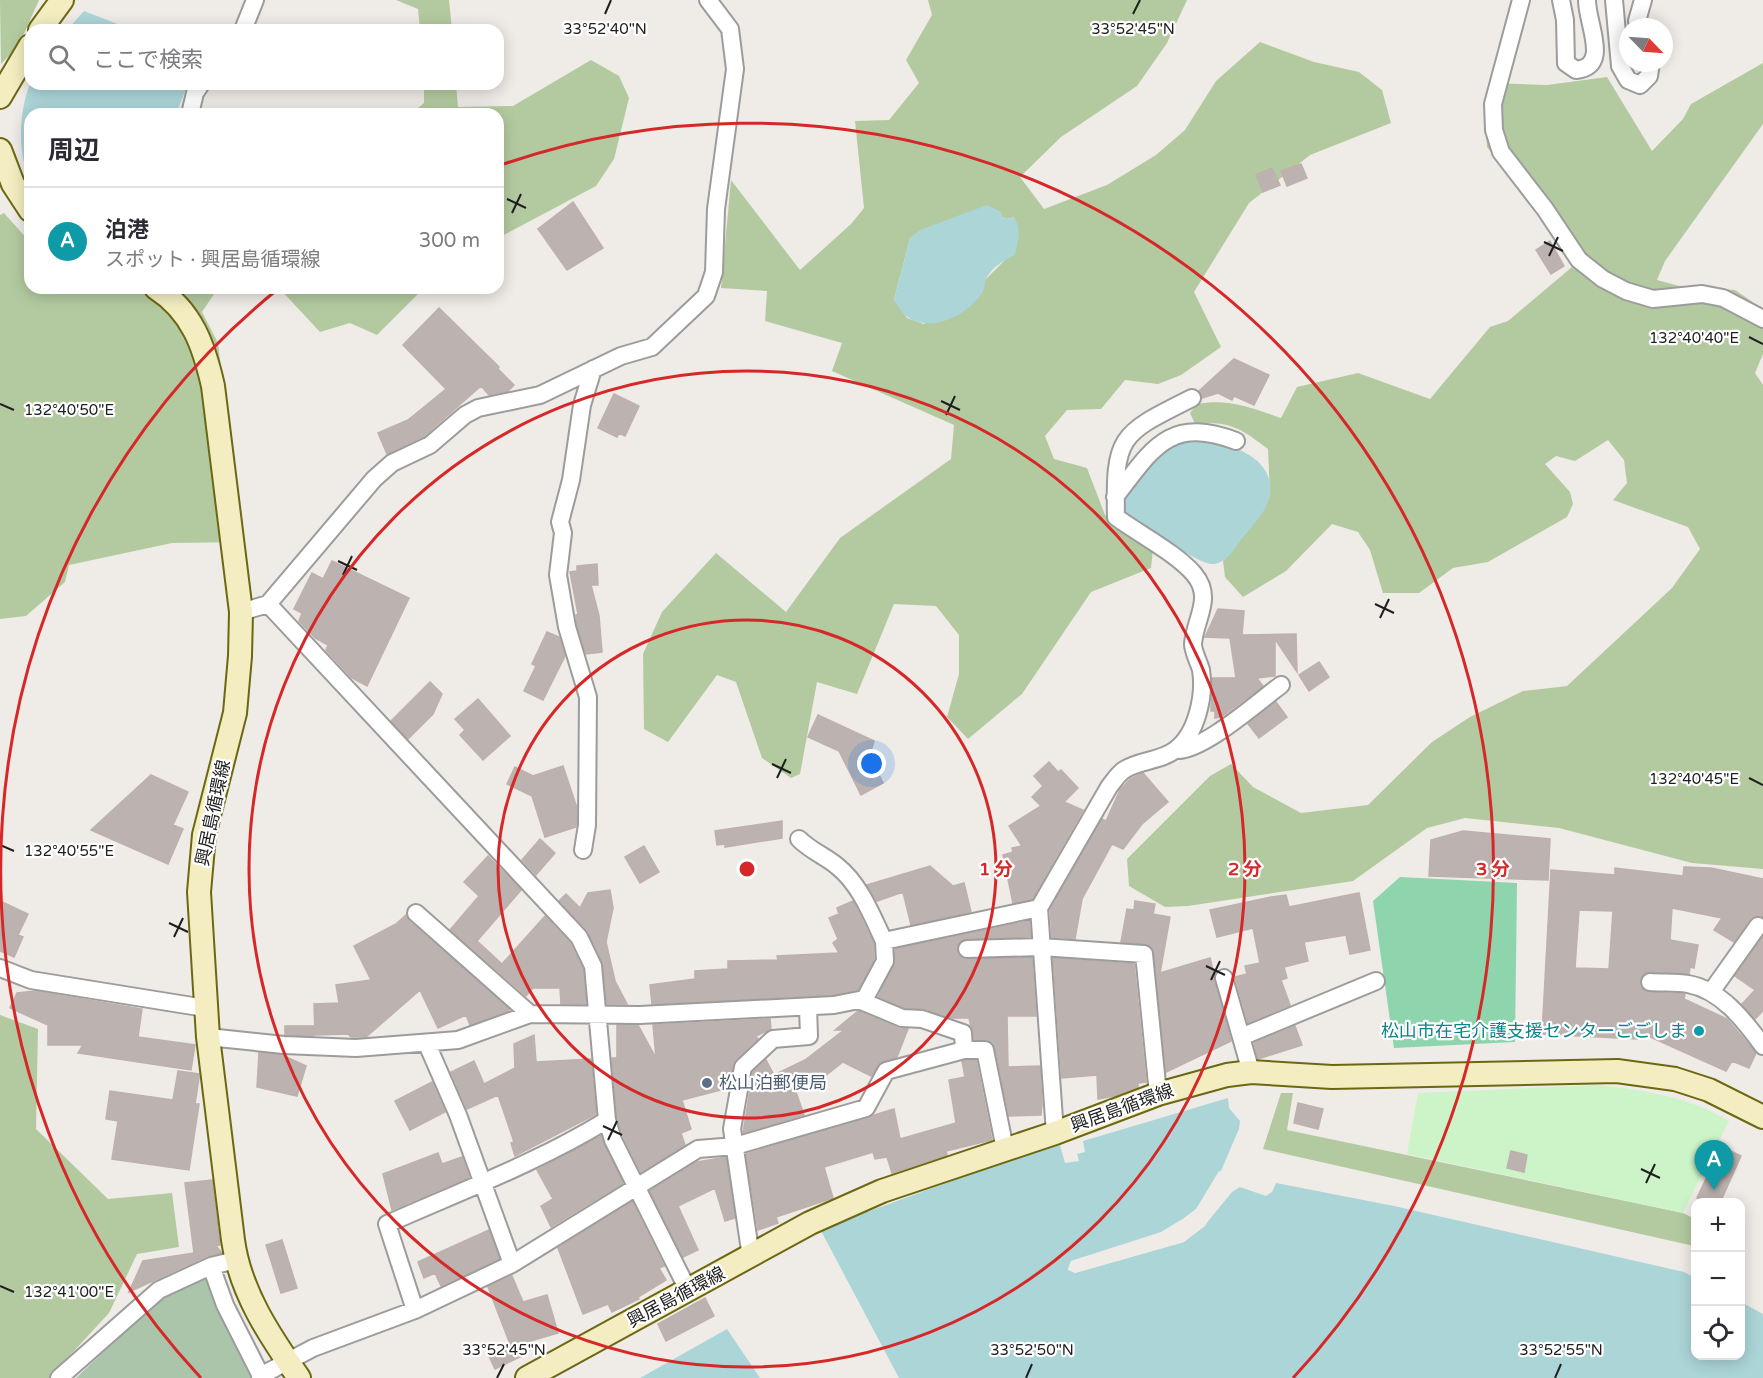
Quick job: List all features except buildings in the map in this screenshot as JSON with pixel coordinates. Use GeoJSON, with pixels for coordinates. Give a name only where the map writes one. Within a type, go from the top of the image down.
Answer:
{"type":"FeatureCollection","features":[{"type":"Feature","properties":{"kind":"main road"},"geometry":{"type":"LineString","coordinates":[[44,24],[62,0]]}},
{"type":"Feature","properties":{"kind":"main road"},"geometry":{"type":"LineString","coordinates":[[0,97],[24,56]]}},
{"type":"Feature","properties":{"kind":"main road"},"geometry":{"type":"LineString","coordinates":[[0,155],[13,184],[24,201]]}},
{"type":"Feature","properties":{"kind":"main road","name":"興居島循環線"},"geometry":{"type":"LineString","coordinates":[[164,294],[186,315],[199,335],[206,355],[213,386],[241,612],[235,713],[211,807],[201,861],[199,892],[205,1008],[236,1260],[262,1323],[275,1372]]}},
{"type":"Feature","properties":{"kind":"main road","name":"興居島循環線"},"geometry":{"type":"LineString","coordinates":[[527,1378],[810,1223],[882,1191],[1055,1133],[1158,1094],[1227,1075],[1251,1072],[1332,1077],[1598,1069],[1652,1074],[1709,1090],[1763,1117]]}},
{"type":"Feature","properties":{"kind":"street"},"geometry":{"type":"LineString","coordinates":[[245,24],[255,0]]}},
{"type":"Feature","properties":{"kind":"street"},"geometry":{"type":"LineString","coordinates":[[241,612],[268,604],[374,479],[392,463],[430,445],[465,415],[478,408],[540,394],[621,356],[652,347],[706,296],[714,272],[716,209],[735,69],[730,29],[708,0]]}},
{"type":"Feature","properties":{"kind":"street"},"geometry":{"type":"LineString","coordinates":[[1521,0],[1493,104],[1494,130],[1501,152],[1545,209],[1579,260],[1603,279],[1626,291],[1653,299],[1702,294],[1723,298],[1763,319]]}},
{"type":"Feature","properties":{"kind":"street"},"geometry":{"type":"LineString","coordinates":[[1561,0],[1565,20],[1566,63],[1576,70],[1588,69],[1594,63],[1596,54],[1587,0]]}},
{"type":"Feature","properties":{"kind":"street"},"geometry":{"type":"LineString","coordinates":[[1614,0],[1619,55]]}},
{"type":"Feature","properties":{"kind":"street"},"geometry":{"type":"LineString","coordinates":[[1638,18],[1643,0]]}},
{"type":"Feature","properties":{"kind":"street"},"geometry":{"type":"LineString","coordinates":[[1623,72],[1628,80],[1640,85],[1649,76],[1650,72]]}},
{"type":"Feature","properties":{"kind":"street"},"geometry":{"type":"LineString","coordinates":[[191,108],[197,90]]}},
{"type":"Feature","properties":{"kind":"street"},"geometry":{"type":"LineString","coordinates":[[583,850],[587,825],[588,697],[567,627],[558,575],[563,532],[560,522],[571,480],[582,405],[593,369]]}},
{"type":"Feature","properties":{"kind":"street"},"geometry":{"type":"LineString","coordinates":[[1175,750],[1192,727],[1203,690],[1200,668],[1193,645],[1204,605],[1204,591],[1195,574],[1183,564],[1116,518],[1116,462],[1122,445],[1141,423],[1192,398]]}},
{"type":"Feature","properties":{"kind":"street"},"geometry":{"type":"LineString","coordinates":[[1115,496],[1147,456],[1167,437],[1189,432],[1216,433],[1236,441]]}},
{"type":"Feature","properties":{"kind":"street"},"geometry":{"type":"LineString","coordinates":[[268,604],[579,938],[593,966],[607,1120],[613,1140],[688,1290]]}},
{"type":"Feature","properties":{"kind":"street"},"geometry":{"type":"LineString","coordinates":[[1055,1133],[1040,909],[1109,787],[1123,771],[1175,750],[1184,751],[1210,737],[1281,685]]}},
{"type":"Feature","properties":{"kind":"street"},"geometry":{"type":"LineString","coordinates":[[800,839],[812,852],[843,872],[862,898],[884,941],[885,961],[863,1002]]}},
{"type":"Feature","properties":{"kind":"street"},"geometry":{"type":"LineString","coordinates":[[884,941],[1040,909]]}},
{"type":"Feature","properties":{"kind":"street"},"geometry":{"type":"LineString","coordinates":[[416,913],[530,1014]]}},
{"type":"Feature","properties":{"kind":"street"},"geometry":{"type":"LineString","coordinates":[[1711,992],[1758,926]]}},
{"type":"Feature","properties":{"kind":"street"},"geometry":{"type":"LineString","coordinates":[[967,949],[1041,947],[1144,954],[1158,1094]]}},
{"type":"Feature","properties":{"kind":"street"},"geometry":{"type":"LineString","coordinates":[[0,968],[31,980],[205,1008]]}},
{"type":"Feature","properties":{"kind":"street"},"geometry":{"type":"LineString","coordinates":[[1224,978],[1251,1072]]}},
{"type":"Feature","properties":{"kind":"street"},"geometry":{"type":"LineString","coordinates":[[1240,1037],[1376,981]]}},
{"type":"Feature","properties":{"kind":"street"},"geometry":{"type":"LineString","coordinates":[[1650,982],[1688,984],[1711,992],[1736,1012],[1763,1045]]}},
{"type":"Feature","properties":{"kind":"street"},"geometry":{"type":"LineString","coordinates":[[208,1037],[356,1048],[427,1044],[473,1037],[530,1014],[598,1016],[808,1007],[863,1002],[902,1018],[922,1019],[963,1033],[964,1050]]}},
{"type":"Feature","properties":{"kind":"street"},"geometry":{"type":"LineString","coordinates":[[751,1257],[732,1128],[743,1067],[773,1039],[809,1036],[808,1007]]}},
{"type":"Feature","properties":{"kind":"street"},"geometry":{"type":"LineString","coordinates":[[427,1044],[458,1115],[512,1264]]}},
{"type":"Feature","properties":{"kind":"street"},"geometry":{"type":"LineString","coordinates":[[211,1266],[225,1305],[275,1372],[313,1348],[415,1310],[512,1264],[698,1149],[735,1146],[866,1108],[886,1071],[964,1050],[985,1050],[1005,1149]]}},
{"type":"Feature","properties":{"kind":"street"},"geometry":{"type":"LineString","coordinates":[[415,1310],[387,1224],[482,1182],[520,1168],[561,1148],[607,1120]]}},
{"type":"Feature","properties":{"kind":"street"},"geometry":{"type":"LineString","coordinates":[[63,1375],[159,1290],[211,1266],[236,1260]]}},
{"type":"Feature","properties":{"kind":"green space"},"geometry":{"type":"Polygon","coordinates":[[[0,0],[39,0],[28,24],[24,24],[24,34],[18,47],[1,64],[0,0]]]}},
{"type":"Feature","properties":{"kind":"green space"},"geometry":{"type":"Polygon","coordinates":[[[396,0],[449,0],[451,24],[419,24],[418,9],[396,0]]]}},
{"type":"Feature","properties":{"kind":"green space"},"geometry":{"type":"Polygon","coordinates":[[[928,0],[1187,0],[1167,43],[1137,86],[1061,137],[1020,177],[1044,209],[1107,185],[1156,155],[1185,130],[1216,81],[1260,42],[1314,62],[1359,72],[1382,90],[1391,123],[1310,155],[1249,203],[1194,292],[1221,347],[1181,375],[1158,384],[1125,380],[1101,409],[1067,410],[1045,436],[1054,459],[1087,468],[1105,515],[1153,550],[1151,568],[1091,592],[1022,694],[968,739],[947,717],[959,674],[959,635],[936,606],[894,604],[857,694],[817,682],[800,774],[791,778],[762,758],[736,682],[717,675],[668,742],[644,729],[643,654],[662,612],[716,553],[786,612],[840,538],[951,459],[954,425],[832,371],[842,343],[765,321],[767,291],[721,288],[731,180],[800,270],[851,224],[864,208],[855,121],[889,120],[919,83],[906,60],[932,15],[928,0]],[[1002,217],[910,238],[894,300],[907,318],[924,324],[986,279],[1005,260],[1014,217],[1007,219],[1002,217]]]}},
{"type":"Feature","properties":{"kind":"green space"},"geometry":{"type":"Polygon","coordinates":[[[591,60],[619,76],[629,98],[614,159],[596,186],[504,235],[504,108],[418,108],[424,103],[424,90],[457,90],[458,107],[513,106],[591,60]]]}},
{"type":"Feature","properties":{"kind":"green space"},"geometry":{"type":"Polygon","coordinates":[[[1763,63],[1763,124],[1665,261],[1657,280],[1679,286],[1735,290],[1763,309],[1763,354],[1755,373],[1763,385],[1763,869],[1692,863],[1559,828],[1465,818],[1427,828],[1353,881],[1188,906],[1165,907],[1129,886],[1127,859],[1210,776],[1231,764],[1253,787],[1301,813],[1368,805],[1432,742],[1470,717],[1523,691],[1567,686],[1672,588],[1700,549],[1688,527],[1613,500],[1627,483],[1624,460],[1608,440],[1575,461],[1556,456],[1545,464],[1570,492],[1573,504],[1567,517],[1488,562],[1453,568],[1419,593],[1383,593],[1370,550],[1358,532],[1332,524],[1286,571],[1243,597],[1225,577],[1223,561],[1262,513],[1270,495],[1268,449],[1242,431],[1226,425],[1195,424],[1190,413],[1197,404],[1219,402],[1240,405],[1281,418],[1297,387],[1358,373],[1430,399],[1490,327],[1508,321],[1572,267],[1534,207],[1487,147],[1485,122],[1491,83],[1547,85],[1607,77],[1652,151],[1683,119],[1691,104],[1763,63]]]}},
{"type":"Feature","properties":{"kind":"green space"},"geometry":{"type":"Polygon","coordinates":[[[4,213],[24,235],[24,294],[214,294],[202,312],[218,343],[241,542],[172,543],[69,565],[65,582],[26,616],[0,619],[0,215],[4,213]]]}},
{"type":"Feature","properties":{"kind":"green space"},"geometry":{"type":"Polygon","coordinates":[[[285,294],[418,294],[377,335],[350,323],[320,332],[285,294]]]}},
{"type":"Feature","properties":{"kind":"green space"},"geometry":{"type":"Polygon","coordinates":[[[1400,877],[1517,883],[1515,1042],[1394,1048],[1373,901],[1400,877]]]}},
{"type":"Feature","properties":{"kind":"green space"},"geometry":{"type":"Polygon","coordinates":[[[0,1015],[38,1029],[36,1129],[108,1199],[172,1193],[179,1247],[137,1254],[109,1313],[49,1378],[0,1378],[0,1015]]]}},
{"type":"Feature","properties":{"kind":"green space"},"geometry":{"type":"Polygon","coordinates":[[[1597,1085],[1632,1089],[1681,1100],[1713,1112],[1729,1121],[1683,1213],[1407,1154],[1418,1093],[1597,1085]]]}},
{"type":"Feature","properties":{"kind":"green space"},"geometry":{"type":"Polygon","coordinates":[[[1281,1093],[1293,1093],[1287,1130],[1683,1213],[1691,1217],[1691,1245],[1263,1149],[1281,1093]]]}},
{"type":"Feature","properties":{"kind":"green space"},"geometry":{"type":"Polygon","coordinates":[[[207,1274],[219,1309],[258,1378],[76,1378],[162,1296],[207,1274]]]}},
{"type":"Feature","properties":{"kind":"water"},"geometry":{"type":"Polygon","coordinates":[[[84,11],[118,24],[72,24],[84,11]]]}},
{"type":"Feature","properties":{"kind":"water"},"geometry":{"type":"Polygon","coordinates":[[[28,90],[186,90],[178,108],[24,108],[24,160],[21,131],[24,105],[28,90]]]}},
{"type":"Feature","properties":{"kind":"water"},"geometry":{"type":"Polygon","coordinates":[[[987,205],[1001,212],[1002,217],[1007,219],[1014,217],[1019,231],[1015,255],[995,267],[986,279],[980,296],[966,310],[948,320],[938,322],[918,322],[907,317],[894,300],[910,238],[920,230],[987,205]]]}},
{"type":"Feature","properties":{"kind":"water"},"geometry":{"type":"Polygon","coordinates":[[[1208,439],[1241,450],[1251,456],[1260,463],[1270,483],[1270,495],[1259,518],[1230,554],[1222,561],[1213,564],[1181,550],[1122,510],[1124,496],[1162,448],[1182,440],[1208,439]]]}},
{"type":"Feature","properties":{"kind":"water"},"geometry":{"type":"Polygon","coordinates":[[[1228,1098],[1229,1108],[1240,1121],[1239,1129],[1220,1172],[1209,1193],[1195,1210],[1168,1229],[1152,1236],[1071,1261],[1068,1270],[1075,1273],[1184,1242],[1205,1225],[1232,1192],[1240,1187],[1266,1196],[1272,1192],[1276,1183],[1394,1206],[1684,1272],[1691,1276],[1691,1360],[1745,1360],[1745,1304],[1763,1314],[1763,1378],[899,1378],[820,1229],[1059,1142],[1065,1163],[1079,1161],[1077,1154],[1085,1152],[1083,1141],[1228,1098]]]}},
{"type":"Feature","properties":{"kind":"water"},"geometry":{"type":"Polygon","coordinates":[[[727,1329],[760,1378],[640,1378],[727,1329]]]}},
{"type":"Feature","properties":{"kind":"pier"},"geometry":{"type":"Polygon","coordinates":[[[1219,1171],[1222,1172],[1214,1188],[1198,1211],[1186,1221],[1162,1234],[1073,1264],[1072,1268],[1075,1270],[1183,1239],[1203,1223],[1216,1207],[1205,1226],[1184,1242],[1075,1273],[1068,1269],[1071,1261],[1161,1232],[1184,1218],[1196,1209],[1219,1171]]]}},
{"type":"Feature","properties":{"kind":"place","name":"松山市在宅介護支援センターごごしま"},"geometry":{"type":"Point","coordinates":[1699,1031]}},
{"type":"Feature","properties":{"kind":"place","name":"松山泊郵便局"},"geometry":{"type":"Point","coordinates":[707,1083]}},
{"type":"Feature","properties":{"kind":"place","name":"泊港"},"geometry":{"type":"Point","coordinates":[1714,1190]}}]}
